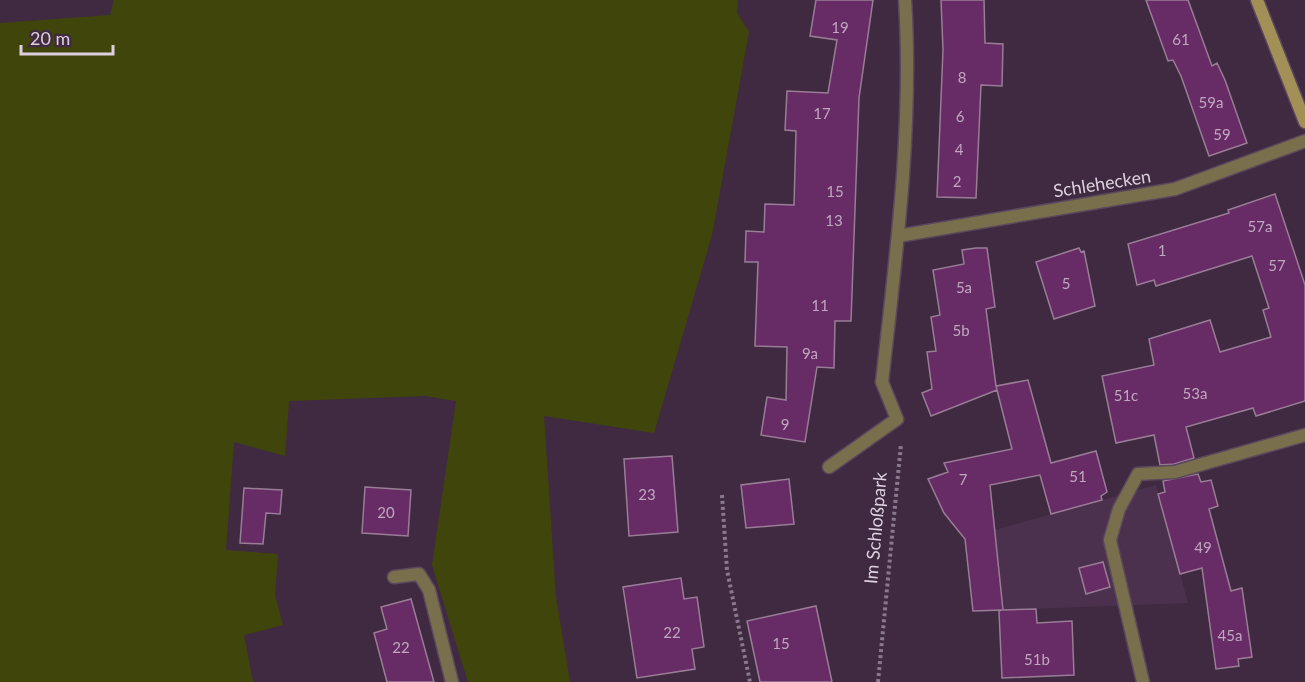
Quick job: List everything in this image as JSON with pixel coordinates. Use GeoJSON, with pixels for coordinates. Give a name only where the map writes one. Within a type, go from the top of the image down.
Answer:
{"type":"FeatureCollection","features":[{"type":"Feature","properties":{"kind":"main road"},"geometry":{"type":"LineString","coordinates":[[1257,0],[1305,122]]}},
{"type":"Feature","properties":{"kind":"street"},"geometry":{"type":"LineString","coordinates":[[829,466],[897,419],[882,382],[898,236],[908,47],[905,0]]}},
{"type":"Feature","properties":{"kind":"street","name":"Schlehecken"},"geometry":{"type":"LineString","coordinates":[[898,236],[1175,189],[1305,141]]}},
{"type":"Feature","properties":{"kind":"street"},"geometry":{"type":"LineString","coordinates":[[1143,682],[1110,540],[1119,509],[1138,474],[1175,472],[1305,435]]}},
{"type":"Feature","properties":{"kind":"street"},"geometry":{"type":"LineString","coordinates":[[394,577],[420,574],[429,590],[452,682]]}},
{"type":"Feature","properties":{"kind":"path","name":"Im Schloßpark"},"geometry":{"type":"LineString","coordinates":[[878,682],[902,430],[897,419]]}},
{"type":"Feature","properties":{"kind":"path"},"geometry":{"type":"LineString","coordinates":[[722,495],[727,570],[750,682]]}},
{"type":"Feature","properties":{"kind":"shaded area"},"geometry":{"type":"Polygon","coordinates":[[[1156,485],[1188,603],[974,611],[966,538],[1156,485]]]}},
{"type":"Feature","properties":{"kind":"green space"},"geometry":{"type":"Polygon","coordinates":[[[114,0],[738,0],[737,13],[749,32],[712,235],[654,433],[544,416],[556,597],[570,682],[468,682],[432,565],[456,401],[425,396],[289,401],[285,456],[234,442],[226,550],[278,554],[275,595],[283,625],[244,635],[253,682],[0,682],[0,23],[110,15],[114,0]]]}},
{"type":"Feature","properties":{"kind":"building"},"geometry":{"type":"Polygon","coordinates":[[[816,0],[873,0],[859,98],[851,321],[835,321],[834,368],[817,367],[805,442],[761,435],[767,397],[786,400],[787,347],[755,346],[758,262],[745,262],[746,231],[764,232],[765,204],[794,205],[796,131],[785,130],[787,91],[828,93],[837,40],[810,36],[816,0]]]}},
{"type":"Feature","properties":{"kind":"building"},"geometry":{"type":"Polygon","coordinates":[[[941,0],[984,0],[985,43],[1003,44],[1002,86],[981,85],[976,198],[937,197],[943,50],[941,0]]]}},
{"type":"Feature","properties":{"kind":"building"},"geometry":{"type":"Polygon","coordinates":[[[1146,0],[1188,0],[1212,66],[1217,63],[1225,80],[1247,143],[1209,156],[1181,76],[1173,60],[1168,61],[1146,0]]]}},
{"type":"Feature","properties":{"kind":"building"},"geometry":{"type":"Polygon","coordinates":[[[1275,194],[1305,285],[1305,401],[1256,416],[1253,408],[1186,427],[1194,458],[1174,464],[1160,465],[1154,435],[1116,443],[1102,376],[1154,365],[1149,339],[1210,320],[1220,352],[1271,337],[1263,310],[1269,308],[1252,256],[1156,286],[1154,280],[1137,285],[1128,244],[1229,213],[1228,210],[1275,194]]]}},
{"type":"Feature","properties":{"kind":"building"},"geometry":{"type":"Polygon","coordinates":[[[987,248],[995,307],[986,309],[997,390],[931,416],[922,393],[932,389],[927,352],[936,351],[931,317],[940,315],[933,270],[964,264],[962,250],[987,248]]]}},
{"type":"Feature","properties":{"kind":"building"},"geometry":{"type":"Polygon","coordinates":[[[1079,248],[1081,252],[1084,251],[1095,306],[1054,319],[1036,262],[1079,248]]]}},
{"type":"Feature","properties":{"kind":"building"},"geometry":{"type":"Polygon","coordinates":[[[1028,380],[1051,463],[1096,451],[1107,492],[1101,496],[1102,500],[1051,514],[1040,475],[990,485],[1003,610],[1036,609],[1037,623],[1072,621],[1074,675],[1002,678],[999,611],[1002,610],[973,611],[965,539],[944,513],[928,479],[948,472],[944,463],[1012,449],[996,386],[1028,380]]]}},
{"type":"Feature","properties":{"kind":"building"},"geometry":{"type":"Polygon","coordinates":[[[672,456],[678,532],[629,536],[624,459],[672,456]]]}},
{"type":"Feature","properties":{"kind":"building"},"geometry":{"type":"Polygon","coordinates":[[[1198,474],[1201,482],[1211,480],[1218,506],[1209,509],[1231,591],[1242,588],[1252,657],[1238,659],[1239,666],[1216,669],[1202,568],[1180,574],[1158,494],[1165,492],[1163,481],[1198,474]]]}},
{"type":"Feature","properties":{"kind":"building"},"geometry":{"type":"Polygon","coordinates":[[[789,479],[794,524],[746,528],[741,485],[789,479]]]}},
{"type":"Feature","properties":{"kind":"building"},"geometry":{"type":"Polygon","coordinates":[[[365,487],[411,490],[408,536],[362,533],[365,487]]]}},
{"type":"Feature","properties":{"kind":"building"},"geometry":{"type":"Polygon","coordinates":[[[244,488],[282,490],[280,514],[266,513],[263,544],[240,543],[244,488]]]}},
{"type":"Feature","properties":{"kind":"building"},"geometry":{"type":"Polygon","coordinates":[[[1103,562],[1110,587],[1086,594],[1079,568],[1103,562]]]}},
{"type":"Feature","properties":{"kind":"building"},"geometry":{"type":"Polygon","coordinates":[[[681,578],[684,599],[697,597],[704,647],[692,649],[695,669],[637,678],[623,587],[681,578]]]}},
{"type":"Feature","properties":{"kind":"building"},"geometry":{"type":"Polygon","coordinates":[[[411,599],[434,682],[387,682],[374,633],[387,629],[381,607],[411,599]]]}},
{"type":"Feature","properties":{"kind":"building"},"geometry":{"type":"Polygon","coordinates":[[[816,606],[832,682],[760,682],[747,621],[816,606]]]}}]}
